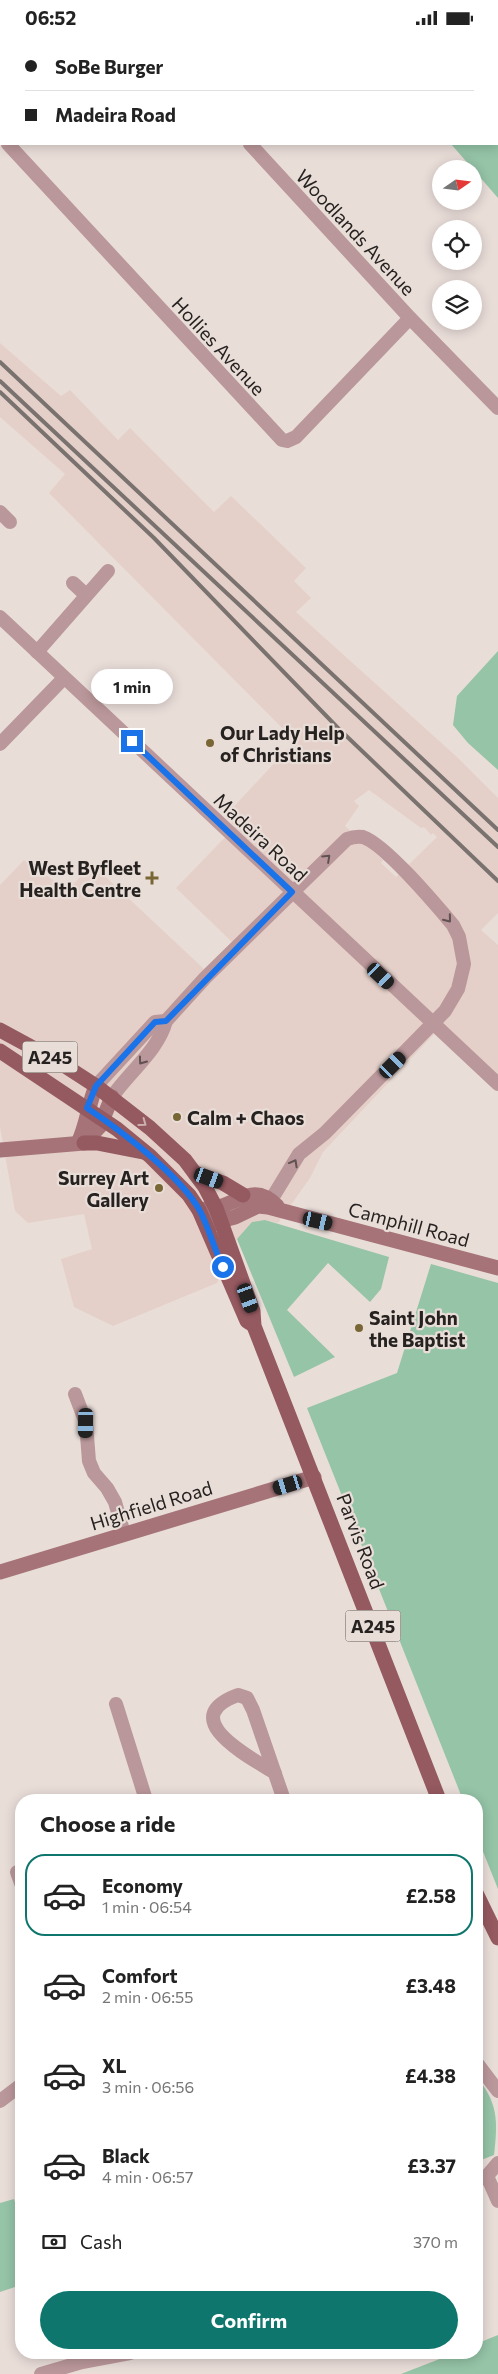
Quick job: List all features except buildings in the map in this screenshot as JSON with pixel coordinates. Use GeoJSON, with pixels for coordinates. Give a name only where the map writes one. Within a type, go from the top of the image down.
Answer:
{"type":"FeatureCollection","features":[{"type":"Feature","properties":{"kind":"main road","name":"A245"},"geometry":{"type":"LineString","coordinates":[[0,1030],[58,1062],[96,1086],[150,1128],[185,1160],[195,1173],[219,1214]]}},
{"type":"Feature","properties":{"kind":"main road","name":"A245"},"geometry":{"type":"LineString","coordinates":[[0,1051],[103,1119],[145,1152],[175,1181],[199,1210]]}},
{"type":"Feature","properties":{"kind":"main road"},"geometry":{"type":"LineString","coordinates":[[81,1143],[97,1143],[145,1152]]}},
{"type":"Feature","properties":{"kind":"main road"},"geometry":{"type":"LineString","coordinates":[[195,1173],[223,1183],[244,1195]]}},
{"type":"Feature","properties":{"kind":"main road","name":"Parvis Road"},"geometry":{"type":"LineString","coordinates":[[199,1210],[247,1321],[254,1326]]}},
{"type":"Feature","properties":{"kind":"main road","name":"Parvis Road"},"geometry":{"type":"LineString","coordinates":[[219,1214],[253,1311],[254,1326],[437,1794]]}},
{"type":"Feature","properties":{"kind":"main road"},"geometry":{"type":"LineString","coordinates":[[483,1907],[498,1938]]}},
{"type":"Feature","properties":{"kind":"street","name":"Hollies Avenue"},"geometry":{"type":"LineString","coordinates":[[9,145],[282,440],[289,441],[296,437],[410,318]]}},
{"type":"Feature","properties":{"kind":"street","name":"Woodlands Avenue"},"geometry":{"type":"LineString","coordinates":[[251,145],[410,318],[498,408]]}},
{"type":"Feature","properties":{"kind":"street"},"geometry":{"type":"LineString","coordinates":[[37,652],[108,571]]}},
{"type":"Feature","properties":{"kind":"street"},"geometry":{"type":"LineString","coordinates":[[73,583],[86,595]]}},
{"type":"Feature","properties":{"kind":"street","name":"Madeira Road"},"geometry":{"type":"LineString","coordinates":[[0,617],[498,1084]]}},
{"type":"Feature","properties":{"kind":"street"},"geometry":{"type":"LineString","coordinates":[[0,744],[64,677]]}},
{"type":"Feature","properties":{"kind":"street"},"geometry":{"type":"LineString","coordinates":[[0,1150],[81,1143],[96,1131],[112,1097],[135,1071],[163,1032],[166,1021],[292,892],[347,839],[362,837],[399,866],[453,925],[459,937],[464,955],[463,969],[458,989],[445,1011],[433,1025],[324,1133],[299,1154],[276,1205]]}},
{"type":"Feature","properties":{"kind":"street"},"geometry":{"type":"LineString","coordinates":[[81,1143],[86,1125],[87,1108],[96,1086],[155,1022],[166,1021]]}},
{"type":"Feature","properties":{"kind":"street","name":"Camphill Road"},"geometry":{"type":"LineString","coordinates":[[206,1225],[244,1195],[255,1194],[276,1205],[498,1268]]}},
{"type":"Feature","properties":{"kind":"street","name":"Camphill Road"},"geometry":{"type":"LineString","coordinates":[[199,1210],[235,1217],[258,1206],[276,1205]]}},
{"type":"Feature","properties":{"kind":"street"},"geometry":{"type":"LineString","coordinates":[[75,1394],[86,1423],[89,1461],[94,1473],[107,1488],[115,1502],[124,1533]]}},
{"type":"Feature","properties":{"kind":"street","name":"Highfield Road"},"geometry":{"type":"LineString","coordinates":[[0,1572],[314,1477]]}},
{"type":"Feature","properties":{"kind":"street"},"geometry":{"type":"LineString","coordinates":[[275,1773],[220,1733],[213,1723],[212,1713],[217,1705],[238,1695],[247,1698],[275,1773],[282,1794]]}},
{"type":"Feature","properties":{"kind":"street"},"geometry":{"type":"LineString","coordinates":[[116,1704],[144,1794]]}},
{"type":"Feature","properties":{"kind":"street"},"geometry":{"type":"LineString","coordinates":[[483,2071],[498,2090]]}},
{"type":"Feature","properties":{"kind":"street"},"geometry":{"type":"LineString","coordinates":[[0,2101],[15,2090]]}},
{"type":"Feature","properties":{"kind":"street"},"geometry":{"type":"LineString","coordinates":[[483,2176],[498,2163]]}},
{"type":"Feature","properties":{"kind":"street"},"geometry":{"type":"LineString","coordinates":[[483,2181],[498,2201]]}},
{"type":"Feature","properties":{"kind":"street"},"geometry":{"type":"LineString","coordinates":[[41,2374],[98,2359]]}},
{"type":"Feature","properties":{"kind":"shaded area"},"geometry":{"type":"Polygon","coordinates":[[[0,343],[61,396],[70,390],[118,440],[130,428],[214,512],[231,496],[306,568],[294,581],[311,598],[296,612],[457,757],[498,798],[498,913],[481,930],[498,945],[498,1074],[493,1079],[438,1030],[323,1152],[310,1178],[278,1223],[265,1220],[237,1239],[217,1283],[113,1326],[74,1307],[61,1259],[92,1249],[84,1214],[28,1223],[15,1211],[0,1127],[0,885],[24,860],[68,890],[92,864],[204,969],[232,942],[176,888],[235,827],[225,816],[295,741],[49,493],[65,474],[0,417],[0,343]],[[369,790],[354,801],[359,806],[345,826],[383,860],[381,863],[396,877],[437,837],[433,833],[431,835],[424,827],[421,828],[369,790]]]}},
{"type":"Feature","properties":{"kind":"green space"},"geometry":{"type":"Polygon","coordinates":[[[452,145],[498,145],[498,198],[482,180],[482,160],[465,160],[452,145]]]}},
{"type":"Feature","properties":{"kind":"green space"},"geometry":{"type":"Polygon","coordinates":[[[498,651],[498,770],[468,743],[453,725],[457,696],[498,651]]]}},
{"type":"Feature","properties":{"kind":"green space"},"geometry":{"type":"Polygon","coordinates":[[[265,1220],[389,1257],[381,1289],[370,1302],[328,1263],[287,1310],[335,1357],[294,1377],[237,1239],[252,1222],[265,1220]]]}},
{"type":"Feature","properties":{"kind":"green space"},"geometry":{"type":"Polygon","coordinates":[[[431,1264],[498,1283],[498,1889],[483,1852],[483,1794],[461,1794],[307,1408],[397,1373],[431,1264]]]}},
{"type":"Feature","properties":{"kind":"green space"},"geometry":{"type":"Polygon","coordinates":[[[483,2086],[489,2095],[495,2113],[494,2155],[483,2159],[483,2086]]]}},
{"type":"Feature","properties":{"kind":"green space"},"geometry":{"type":"Polygon","coordinates":[[[14,2199],[15,2202],[15,2287],[0,2292],[0,2203],[14,2199]]]}},
{"type":"Feature","properties":{"kind":"green space"},"geometry":{"type":"Polygon","coordinates":[[[498,2335],[498,2374],[401,2374],[440,2359],[483,2359],[483,2341],[498,2335]]]}},
{"type":"Feature","properties":{"kind":"railway"},"geometry":{"type":"LineString","coordinates":[[0,362],[498,830]]}},
{"type":"Feature","properties":{"kind":"railway"},"geometry":{"type":"LineString","coordinates":[[0,381],[498,847]]}},
{"type":"Feature","properties":{"kind":"railway"},"geometry":{"type":"LineString","coordinates":[[0,392],[154,538],[338,728],[498,881]]}},
{"type":"Feature","properties":{"kind":"place","name":"Our Lady Help of Christians"},"geometry":{"type":"Point","coordinates":[210,743]}},
{"type":"Feature","properties":{"kind":"place","name":"West Byfleet Health Centre"},"geometry":{"type":"Point","coordinates":[152,878]}},
{"type":"Feature","properties":{"kind":"place","name":"Calm + Chaos"},"geometry":{"type":"Point","coordinates":[177,1117]}},
{"type":"Feature","properties":{"kind":"place","name":"Surrey Art Gallery"},"geometry":{"type":"Point","coordinates":[159,1188]}},
{"type":"Feature","properties":{"kind":"place","name":"Saint John the Baptist"},"geometry":{"type":"Point","coordinates":[359,1328]}},
{"type":"Feature","properties":{"kind":"route"},"geometry":{"type":"LineString","coordinates":[[132,741],[292,892],[205,978],[166,1021],[155,1022],[96,1086],[87,1108],[145,1152],[189,1195],[199,1210],[223,1267]]}}]}
